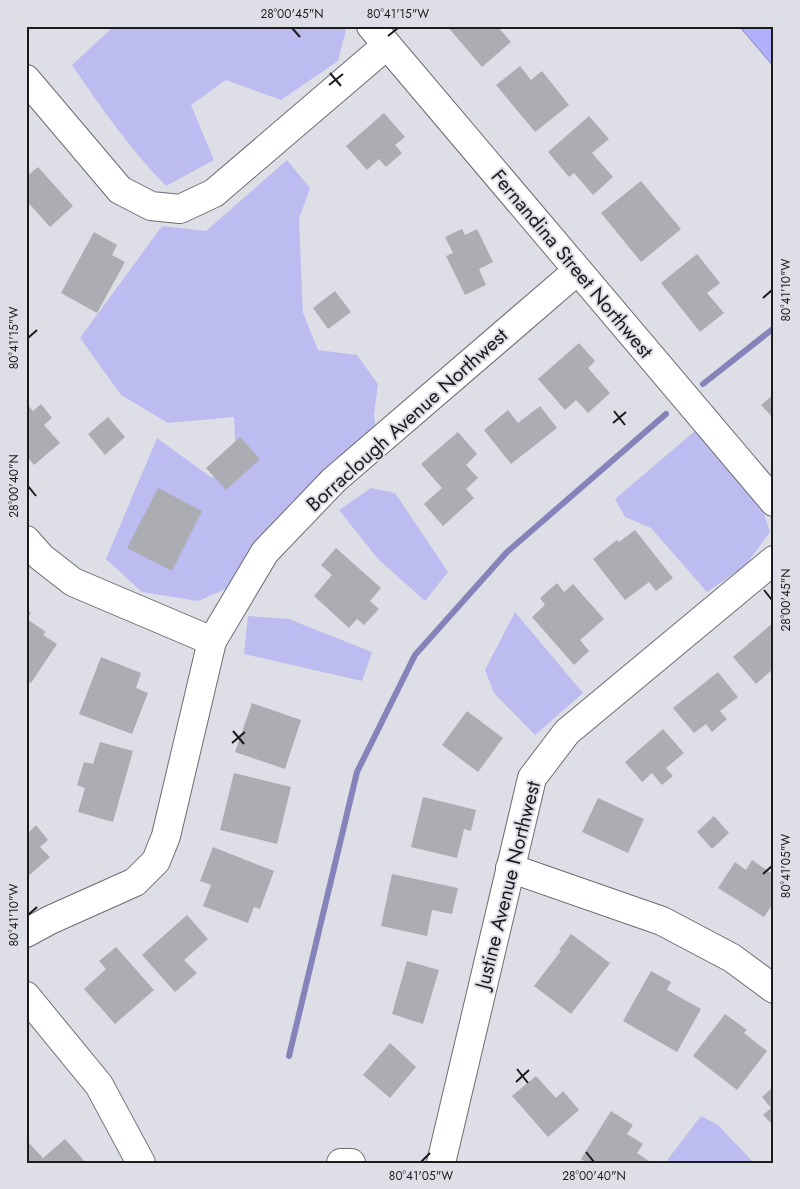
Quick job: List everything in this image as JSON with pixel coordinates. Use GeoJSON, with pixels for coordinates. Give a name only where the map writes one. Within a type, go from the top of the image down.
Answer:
{"type":"FeatureCollection","features":[{"type":"Feature","properties":{"kind":"street"},"geometry":{"type":"LineString","coordinates":[[26,78],[120,190],[151,206],[180,209],[214,194],[379,36]]}},
{"type":"Feature","properties":{"kind":"street","name":"Fernandina Street Northwest"},"geometry":{"type":"LineString","coordinates":[[379,36],[774,502]]}},
{"type":"Feature","properties":{"kind":"street","name":"Borraclough Avenue Northwest"},"geometry":{"type":"LineString","coordinates":[[26,933],[50,920],[135,882],[156,861],[166,836],[212,641],[264,552],[334,480],[577,271]]}},
{"type":"Feature","properties":{"kind":"street"},"geometry":{"type":"LineString","coordinates":[[26,540],[41,557],[73,582],[212,641]]}},
{"type":"Feature","properties":{"kind":"street","name":"Justine Avenue Northwest"},"geometry":{"type":"LineString","coordinates":[[441,1163],[532,778],[567,732],[774,560]]}},
{"type":"Feature","properties":{"kind":"street"},"geometry":{"type":"LineString","coordinates":[[510,868],[662,921],[732,958],[774,989]]}},
{"type":"Feature","properties":{"kind":"street"},"geometry":{"type":"LineString","coordinates":[[26,996],[99,1085],[141,1163]]}},
{"type":"Feature","properties":{"kind":"street"},"geometry":{"type":"LineString","coordinates":[[341,1163],[351,1163]]}},
{"type":"Feature","properties":{"kind":"shaded area"},"geometry":{"type":"Polygon","coordinates":[[[114,26],[342,26],[346,30],[338,61],[281,100],[226,80],[191,105],[214,160],[166,186],[116,128],[72,65],[114,26]]]}},
{"type":"Feature","properties":{"kind":"shaded area"},"geometry":{"type":"Polygon","coordinates":[[[739,26],[774,26],[774,67],[739,26]]]}},
{"type":"Feature","properties":{"kind":"shaded area"},"geometry":{"type":"Polygon","coordinates":[[[287,160],[310,188],[299,219],[303,313],[318,350],[357,355],[378,384],[374,415],[376,430],[228,588],[198,601],[142,592],[106,559],[157,438],[212,478],[236,459],[234,417],[168,423],[121,395],[80,338],[162,226],[206,231],[287,160]]]}},
{"type":"Feature","properties":{"kind":"shaded area"},"geometry":{"type":"Polygon","coordinates":[[[695,431],[762,508],[770,532],[745,566],[707,592],[651,528],[625,517],[615,499],[695,431]]]}},
{"type":"Feature","properties":{"kind":"shaded area"},"geometry":{"type":"Polygon","coordinates":[[[371,488],[395,493],[448,572],[425,601],[378,559],[339,510],[371,488]]]}},
{"type":"Feature","properties":{"kind":"shaded area"},"geometry":{"type":"Polygon","coordinates":[[[515,612],[583,693],[535,735],[494,693],[485,670],[515,612]]]}},
{"type":"Feature","properties":{"kind":"shaded area"},"geometry":{"type":"Polygon","coordinates":[[[248,616],[289,619],[372,652],[362,681],[244,654],[248,616]]]}},
{"type":"Feature","properties":{"kind":"shaded area"},"geometry":{"type":"Polygon","coordinates":[[[701,1116],[718,1125],[754,1163],[665,1163],[701,1116]]]}},
{"type":"Feature","properties":{"kind":"building"},"geometry":{"type":"Polygon","coordinates":[[[447,26],[497,26],[511,42],[482,67],[447,26]]]}},
{"type":"Feature","properties":{"kind":"building"},"geometry":{"type":"Polygon","coordinates":[[[520,66],[531,80],[542,71],[569,105],[535,132],[496,85],[520,66]]]}},
{"type":"Feature","properties":{"kind":"building"},"geometry":{"type":"Polygon","coordinates":[[[384,113],[405,137],[395,145],[402,153],[386,167],[379,159],[367,170],[346,146],[384,113]]]}},
{"type":"Feature","properties":{"kind":"building"},"geometry":{"type":"Polygon","coordinates":[[[589,116],[609,139],[592,153],[613,177],[593,195],[574,173],[569,177],[548,152],[589,116]]]}},
{"type":"Feature","properties":{"kind":"building"},"geometry":{"type":"Polygon","coordinates":[[[38,167],[73,206],[50,227],[26,200],[26,177],[38,167]]]}},
{"type":"Feature","properties":{"kind":"building"},"geometry":{"type":"Polygon","coordinates":[[[641,181],[681,229],[641,262],[601,213],[641,181]]]}},
{"type":"Feature","properties":{"kind":"building"},"geometry":{"type":"Polygon","coordinates":[[[462,229],[465,235],[477,229],[493,262],[479,269],[486,285],[465,295],[446,256],[453,253],[445,237],[462,229]]]}},
{"type":"Feature","properties":{"kind":"building"},"geometry":{"type":"Polygon","coordinates":[[[94,232],[117,245],[112,255],[125,262],[97,313],[61,293],[94,232]]]}},
{"type":"Feature","properties":{"kind":"building"},"geometry":{"type":"Polygon","coordinates":[[[697,254],[720,283],[707,293],[724,313],[700,332],[661,283],[697,254]]]}},
{"type":"Feature","properties":{"kind":"building"},"geometry":{"type":"Polygon","coordinates":[[[335,291],[351,312],[328,329],[313,308],[335,291]]]}},
{"type":"Feature","properties":{"kind":"building"},"geometry":{"type":"Polygon","coordinates":[[[579,343],[595,361],[588,368],[610,393],[588,413],[576,400],[565,410],[538,379],[579,343]]]}},
{"type":"Feature","properties":{"kind":"building"},"geometry":{"type":"Polygon","coordinates":[[[774,394],[774,419],[761,405],[774,394]]]}},
{"type":"Feature","properties":{"kind":"building"},"geometry":{"type":"Polygon","coordinates":[[[26,403],[33,411],[41,404],[52,418],[44,425],[60,443],[34,465],[26,455],[26,403]]]}},
{"type":"Feature","properties":{"kind":"building"},"geometry":{"type":"Polygon","coordinates":[[[540,406],[557,428],[511,464],[484,430],[508,410],[518,423],[540,406]]]}},
{"type":"Feature","properties":{"kind":"building"},"geometry":{"type":"Polygon","coordinates":[[[108,417],[125,437],[105,455],[88,434],[108,417]]]}},
{"type":"Feature","properties":{"kind":"building"},"geometry":{"type":"Polygon","coordinates":[[[458,432],[477,454],[466,465],[478,478],[466,489],[474,498],[443,526],[424,504],[442,488],[421,464],[458,432]]]}},
{"type":"Feature","properties":{"kind":"building"},"geometry":{"type":"Polygon","coordinates":[[[240,437],[260,459],[226,490],[206,468],[240,437]]]}},
{"type":"Feature","properties":{"kind":"building"},"geometry":{"type":"Polygon","coordinates":[[[158,488],[202,511],[172,571],[127,548],[158,488]]]}},
{"type":"Feature","properties":{"kind":"building"},"geometry":{"type":"Polygon","coordinates":[[[635,530],[673,578],[656,591],[649,582],[625,600],[593,559],[617,540],[619,542],[635,530]]]}},
{"type":"Feature","properties":{"kind":"building"},"geometry":{"type":"Polygon","coordinates":[[[336,548],[381,588],[370,601],[379,609],[364,625],[357,619],[349,628],[314,596],[332,575],[321,565],[336,548]]]}},
{"type":"Feature","properties":{"kind":"building"},"geometry":{"type":"Polygon","coordinates":[[[557,583],[564,592],[573,584],[604,619],[580,640],[589,651],[574,665],[532,617],[545,605],[540,598],[557,583]]]}},
{"type":"Feature","properties":{"kind":"building"},"geometry":{"type":"Polygon","coordinates":[[[26,610],[31,613],[27,619],[46,632],[43,635],[57,644],[31,683],[26,680],[26,610]]]}},
{"type":"Feature","properties":{"kind":"building"},"geometry":{"type":"Polygon","coordinates":[[[774,622],[774,668],[756,684],[733,657],[774,622]]]}},
{"type":"Feature","properties":{"kind":"building"},"geometry":{"type":"Polygon","coordinates":[[[101,657],[141,673],[136,688],[148,693],[132,734],[79,714],[101,657]]]}},
{"type":"Feature","properties":{"kind":"building"},"geometry":{"type":"Polygon","coordinates":[[[718,672],[738,697],[720,711],[727,719],[712,732],[706,724],[694,733],[673,708],[718,672]]]}},
{"type":"Feature","properties":{"kind":"building"},"geometry":{"type":"Polygon","coordinates":[[[252,703],[301,720],[285,769],[235,752],[252,703]]]}},
{"type":"Feature","properties":{"kind":"building"},"geometry":{"type":"Polygon","coordinates":[[[467,711],[503,738],[478,772],[442,745],[467,711]]]}},
{"type":"Feature","properties":{"kind":"building"},"geometry":{"type":"Polygon","coordinates":[[[663,729],[684,753],[666,768],[673,776],[662,785],[652,773],[642,782],[625,762],[663,729]]]}},
{"type":"Feature","properties":{"kind":"building"},"geometry":{"type":"Polygon","coordinates":[[[100,742],[133,751],[113,822],[78,812],[85,788],[77,785],[84,762],[93,764],[100,742]]]}},
{"type":"Feature","properties":{"kind":"building"},"geometry":{"type":"Polygon","coordinates":[[[234,773],[291,787],[277,844],[220,830],[234,773]]]}},
{"type":"Feature","properties":{"kind":"building"},"geometry":{"type":"Polygon","coordinates":[[[423,797],[476,810],[471,831],[464,829],[457,858],[411,847],[423,797]]]}},
{"type":"Feature","properties":{"kind":"building"},"geometry":{"type":"Polygon","coordinates":[[[598,798],[644,819],[628,853],[582,832],[598,798]]]}},
{"type":"Feature","properties":{"kind":"building"},"geometry":{"type":"Polygon","coordinates":[[[714,816],[729,833],[712,849],[697,832],[714,816]]]}},
{"type":"Feature","properties":{"kind":"building"},"geometry":{"type":"Polygon","coordinates":[[[36,825],[48,840],[40,847],[50,857],[26,878],[26,829],[29,832],[36,825]]]}},
{"type":"Feature","properties":{"kind":"building"},"geometry":{"type":"Polygon","coordinates":[[[213,847],[274,871],[260,909],[254,907],[248,923],[203,906],[211,885],[200,881],[213,847]]]}},
{"type":"Feature","properties":{"kind":"building"},"geometry":{"type":"Polygon","coordinates":[[[752,860],[774,875],[774,902],[764,917],[718,888],[735,862],[746,870],[752,860]]]}},
{"type":"Feature","properties":{"kind":"building"},"geometry":{"type":"Polygon","coordinates":[[[392,874],[458,888],[452,914],[432,910],[427,936],[381,926],[392,874]]]}},
{"type":"Feature","properties":{"kind":"building"},"geometry":{"type":"Polygon","coordinates":[[[187,915],[208,939],[184,960],[197,973],[175,992],[142,955],[187,915]]]}},
{"type":"Feature","properties":{"kind":"building"},"geometry":{"type":"Polygon","coordinates":[[[571,934],[610,963],[571,1014],[534,986],[561,951],[559,950],[571,934]]]}},
{"type":"Feature","properties":{"kind":"building"},"geometry":{"type":"Polygon","coordinates":[[[116,947],[154,990],[115,1024],[84,989],[106,969],[99,961],[116,947]]]}},
{"type":"Feature","properties":{"kind":"building"},"geometry":{"type":"Polygon","coordinates":[[[407,961],[439,970],[423,1024],[392,1014],[407,961]]]}},
{"type":"Feature","properties":{"kind":"building"},"geometry":{"type":"Polygon","coordinates":[[[651,971],[671,982],[667,990],[701,1009],[677,1052],[623,1021],[651,971]]]}},
{"type":"Feature","properties":{"kind":"building"},"geometry":{"type":"Polygon","coordinates":[[[725,1014],[747,1030],[744,1033],[767,1051],[737,1090],[693,1056],[725,1014]]]}},
{"type":"Feature","properties":{"kind":"building"},"geometry":{"type":"Polygon","coordinates":[[[390,1043],[416,1067],[390,1098],[363,1075],[390,1043]]]}},
{"type":"Feature","properties":{"kind":"building"},"geometry":{"type":"Polygon","coordinates":[[[536,1076],[556,1098],[563,1091],[579,1110],[548,1137],[512,1096],[536,1076]]]}},
{"type":"Feature","properties":{"kind":"building"},"geometry":{"type":"Polygon","coordinates":[[[774,1086],[774,1126],[763,1115],[771,1108],[762,1097],[774,1086]]]}},
{"type":"Feature","properties":{"kind":"building"},"geometry":{"type":"Polygon","coordinates":[[[611,1111],[633,1125],[627,1134],[643,1144],[637,1153],[649,1161],[648,1163],[587,1163],[581,1159],[611,1111]]]}},
{"type":"Feature","properties":{"kind":"building"},"geometry":{"type":"Polygon","coordinates":[[[65,1139],[86,1163],[26,1163],[26,1145],[29,1143],[43,1158],[65,1139]]]}},
{"type":"Feature","properties":{"kind":"waterway"},"geometry":{"type":"LineString","coordinates":[[703,384],[774,328]]}},
{"type":"Feature","properties":{"kind":"waterway"},"geometry":{"type":"LineString","coordinates":[[289,1056],[357,772],[415,655],[507,552],[666,414]]}}]}
